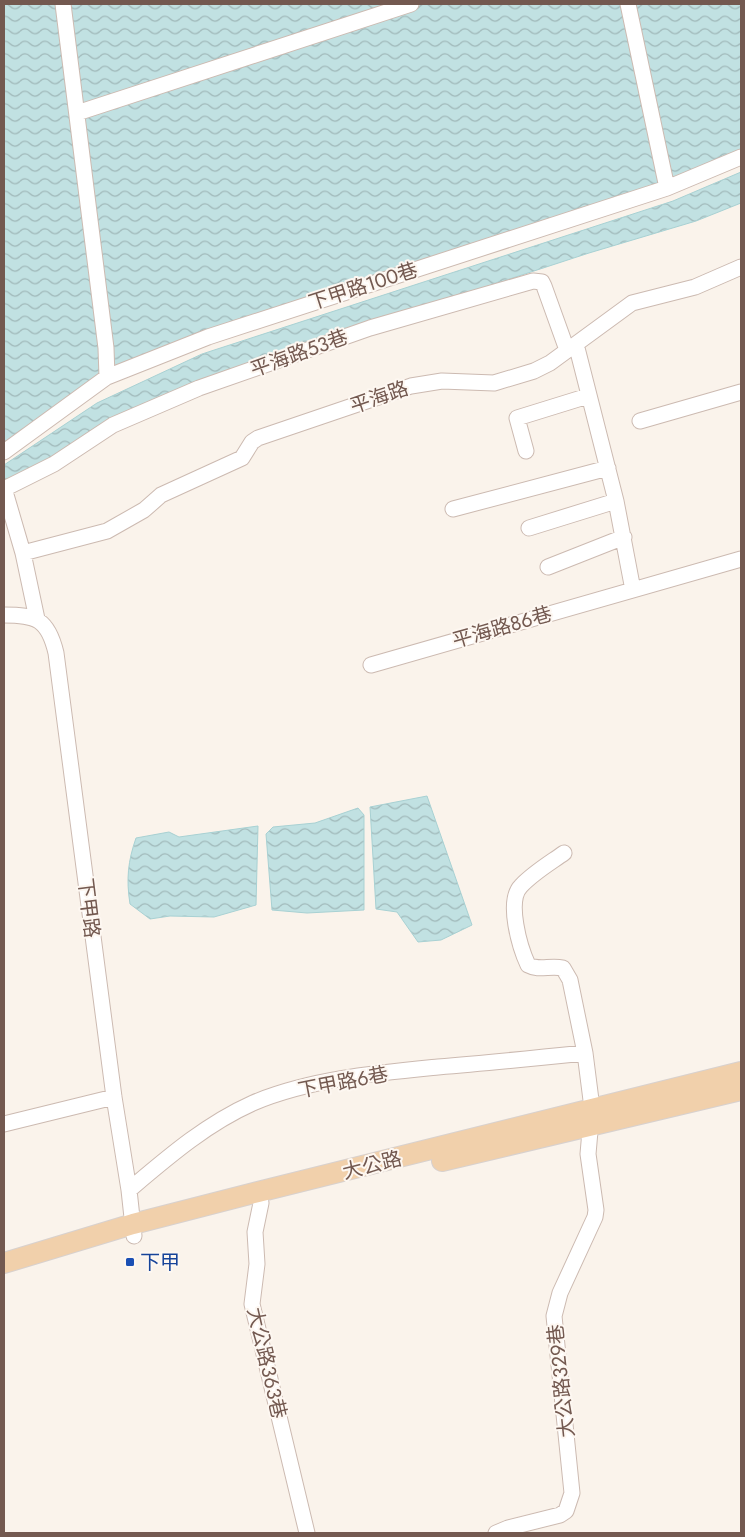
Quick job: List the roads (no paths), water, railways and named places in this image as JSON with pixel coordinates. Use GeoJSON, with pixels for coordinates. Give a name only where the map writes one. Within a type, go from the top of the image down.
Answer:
{"type":"FeatureCollection","features":[{"type":"Feature","properties":{"kind":"main road","name":"大公路"},"geometry":{"type":"LineString","coordinates":[[4,1263],[260,1197],[590,1117],[741,1072]]}},
{"type":"Feature","properties":{"kind":"main road","name":"大公路"},"geometry":{"type":"LineString","coordinates":[[590,1117],[741,1090]]}},
{"type":"Feature","properties":{"kind":"main road","name":"大公路"},"geometry":{"type":"LineString","coordinates":[[4,1278],[32,1265],[134,1230]]}},
{"type":"Feature","properties":{"kind":"street"},"geometry":{"type":"LineString","coordinates":[[63,4],[105,339],[107,377]]}},
{"type":"Feature","properties":{"kind":"street"},"geometry":{"type":"LineString","coordinates":[[77,113],[411,4]]}},
{"type":"Feature","properties":{"kind":"street"},"geometry":{"type":"LineString","coordinates":[[628,4],[667,188]]}},
{"type":"Feature","properties":{"kind":"street","name":"下甲路100巷"},"geometry":{"type":"LineString","coordinates":[[4,452],[107,377],[208,337],[667,188],[741,157]]}},
{"type":"Feature","properties":{"kind":"street","name":"平海路"},"geometry":{"type":"LineString","coordinates":[[23,553],[107,531],[144,510],[162,495],[242,458],[252,442],[258,438],[424,383],[442,380],[505,381],[542,367],[632,303],[695,287],[741,267]]}},
{"type":"Feature","properties":{"kind":"street","name":"平海路53巷"},"geometry":{"type":"LineString","coordinates":[[4,488],[54,464],[113,425],[199,388],[370,328],[533,282],[542,282],[572,347]]}},
{"type":"Feature","properties":{"kind":"street"},"geometry":{"type":"LineString","coordinates":[[572,347],[608,468],[624,537],[633,590]]}},
{"type":"Feature","properties":{"kind":"street"},"geometry":{"type":"LineString","coordinates":[[640,421],[741,392]]}},
{"type":"Feature","properties":{"kind":"street"},"geometry":{"type":"LineString","coordinates":[[526,451],[517,418],[588,396]]}},
{"type":"Feature","properties":{"kind":"street"},"geometry":{"type":"LineString","coordinates":[[453,509],[608,468]]}},
{"type":"Feature","properties":{"kind":"street"},"geometry":{"type":"LineString","coordinates":[[4,488],[23,553],[37,618]]}},
{"type":"Feature","properties":{"kind":"street"},"geometry":{"type":"LineString","coordinates":[[529,528],[616,501]]}},
{"type":"Feature","properties":{"kind":"street"},"geometry":{"type":"LineString","coordinates":[[548,567],[624,537]]}},
{"type":"Feature","properties":{"kind":"street","name":"平海路86巷"},"geometry":{"type":"LineString","coordinates":[[371,665],[741,559]]}},
{"type":"Feature","properties":{"kind":"street"},"geometry":{"type":"LineString","coordinates":[[4,615],[26,614],[37,618]]}},
{"type":"Feature","properties":{"kind":"street","name":"下甲路"},"geometry":{"type":"LineString","coordinates":[[37,618],[46,626],[53,639],[56,653],[114,1097],[134,1230]]}},
{"type":"Feature","properties":{"kind":"street","name":"大公路329巷"},"geometry":{"type":"LineString","coordinates":[[496,1533],[508,1528],[560,1515],[566,1511],[572,1493],[554,1316],[560,1293],[595,1217],[588,1154],[590,1117],[585,1053],[566,972],[556,966],[538,969],[528,965],[515,919],[514,906],[520,887],[564,853]]}},
{"type":"Feature","properties":{"kind":"street","name":"下甲路6巷"},"geometry":{"type":"LineString","coordinates":[[129,1190],[189,1140],[229,1116],[254,1103],[326,1081],[416,1069],[585,1053]]}},
{"type":"Feature","properties":{"kind":"street"},"geometry":{"type":"LineString","coordinates":[[4,1124],[114,1097]]}},
{"type":"Feature","properties":{"kind":"street","name":"大公路363巷"},"geometry":{"type":"LineString","coordinates":[[260,1197],[256,1232],[257,1264],[252,1304],[307,1533]]}},
{"type":"Feature","properties":{"kind":"water"},"geometry":{"type":"Polygon","coordinates":[[[4,4],[741,4],[741,159],[182,340],[63,412],[4,452],[4,4]]]}},
{"type":"Feature","properties":{"kind":"water"},"geometry":{"type":"Polygon","coordinates":[[[741,172],[741,203],[696,221],[589,253],[201,380],[4,488],[4,465],[97,403],[202,354],[673,201],[741,172]]]}},
{"type":"Feature","properties":{"kind":"water"},"geometry":{"type":"Polygon","coordinates":[[[427,796],[472,925],[441,940],[418,942],[397,912],[376,909],[370,807],[427,796]]]}},
{"type":"Feature","properties":{"kind":"water"},"geometry":{"type":"Polygon","coordinates":[[[358,808],[364,815],[364,910],[307,913],[272,910],[266,834],[273,827],[315,823],[358,808]]]}},
{"type":"Feature","properties":{"kind":"water"},"geometry":{"type":"Polygon","coordinates":[[[258,826],[256,905],[214,917],[170,916],[150,919],[130,904],[128,870],[136,838],[169,832],[179,837],[258,826]]]}},
{"type":"Feature","properties":{"kind":"place","name":"下甲"},"geometry":{"type":"Point","coordinates":[130,1262]}}]}
